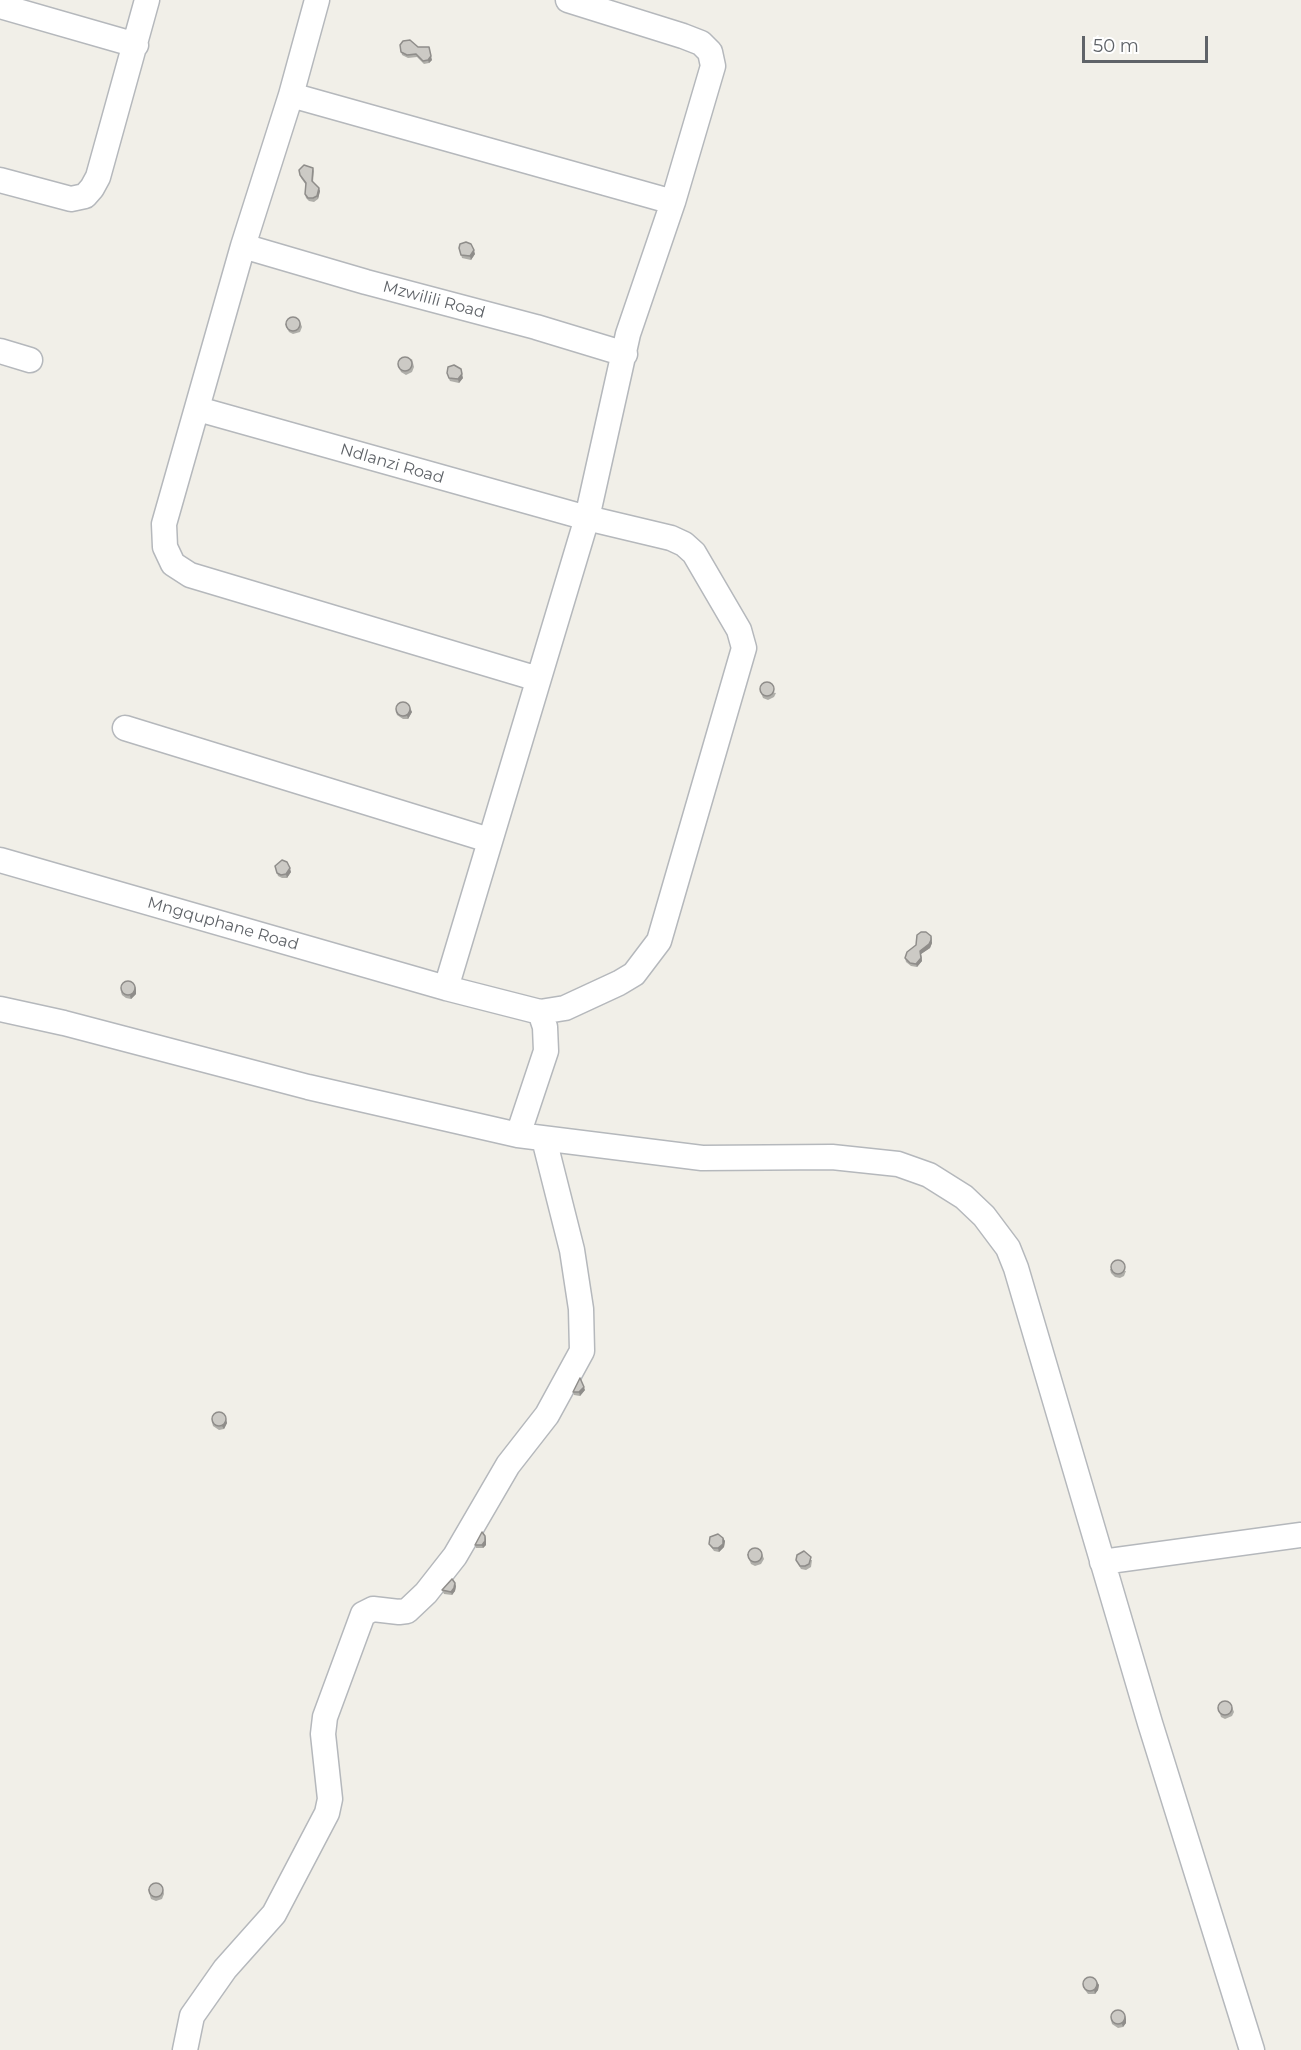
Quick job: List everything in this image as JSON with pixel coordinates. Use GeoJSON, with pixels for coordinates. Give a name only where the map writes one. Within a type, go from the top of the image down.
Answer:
{"type":"FeatureCollection","features":[{"type":"Feature","properties":{"kind":"street"},"geometry":{"type":"LineString","coordinates":[[0,180],[64,198],[78,199],[92,189],[98,177],[147,0]]}},
{"type":"Feature","properties":{"kind":"street"},"geometry":{"type":"LineString","coordinates":[[317,0],[291,95],[243,246],[164,524],[168,557],[180,570],[202,579],[538,679]]}},
{"type":"Feature","properties":{"kind":"street"},"geometry":{"type":"LineString","coordinates":[[446,988],[587,519],[628,334],[673,202],[712,66],[710,52],[701,43],[568,0]]}},
{"type":"Feature","properties":{"kind":"street"},"geometry":{"type":"LineString","coordinates":[[0,6],[136,45]]}},
{"type":"Feature","properties":{"kind":"street"},"geometry":{"type":"LineString","coordinates":[[291,95],[673,202]]}},
{"type":"Feature","properties":{"kind":"street","name":"Mzwilili Road"},"geometry":{"type":"LineString","coordinates":[[243,246],[625,354]]}},
{"type":"Feature","properties":{"kind":"street"},"geometry":{"type":"LineString","coordinates":[[0,351],[30,360]]}},
{"type":"Feature","properties":{"kind":"street","name":"Ndlanzi Road"},"geometry":{"type":"LineString","coordinates":[[198,409],[587,519],[671,538],[694,553],[739,630],[744,648],[659,941],[634,974],[619,983],[565,1008],[540,1012]]}},
{"type":"Feature","properties":{"kind":"street"},"geometry":{"type":"LineString","coordinates":[[125,728],[489,840]]}},
{"type":"Feature","properties":{"kind":"street","name":"Mngquphane Road"},"geometry":{"type":"LineString","coordinates":[[0,860],[446,988],[540,1012]]}},
{"type":"Feature","properties":{"kind":"street"},"geometry":{"type":"LineString","coordinates":[[0,1009],[64,1023],[308,1087],[518,1135],[702,1158],[832,1157],[898,1164],[929,1175],[964,1197],[984,1216],[1008,1248],[1016,1268],[1157,1745],[1252,2050]]}},
{"type":"Feature","properties":{"kind":"street"},"geometry":{"type":"LineString","coordinates":[[518,1135],[546,1051],[545,1027],[540,1012]]}},
{"type":"Feature","properties":{"kind":"street"},"geometry":{"type":"LineString","coordinates":[[185,2050],[192,2016],[225,1969],[274,1914],[327,1813],[330,1799],[323,1734],[325,1717],[363,1614],[373,1609],[407,1611],[426,1593],[455,1556],[508,1465],[547,1415],[582,1351],[581,1309],[572,1250],[544,1139]]}},
{"type":"Feature","properties":{"kind":"street"},"geometry":{"type":"LineString","coordinates":[[1102,1562],[1301,1535]]}},
{"type":"Feature","properties":{"kind":"building"},"geometry":{"type":"Polygon","coordinates":[[[410,40],[418,47],[429,47],[431,56],[428,60],[423,61],[416,54],[407,55],[401,52],[400,45],[403,41],[410,40]]]}},
{"type":"Feature","properties":{"kind":"building"},"geometry":{"type":"Polygon","coordinates":[[[304,165],[313,168],[312,181],[319,188],[317,196],[313,198],[308,198],[305,194],[306,183],[299,170],[304,165]]]}},
{"type":"Feature","properties":{"kind":"building"},"geometry":{"type":"Polygon","coordinates":[[[466,242],[471,244],[474,250],[470,256],[461,255],[459,248],[460,244],[466,242]]]}},
{"type":"Feature","properties":{"kind":"building"},"geometry":{"type":"Polygon","coordinates":[[[290,317],[296,317],[300,324],[296,331],[290,331],[286,327],[286,321],[290,317]]]}},
{"type":"Feature","properties":{"kind":"building"},"geometry":{"type":"Polygon","coordinates":[[[402,357],[408,357],[412,364],[408,371],[402,371],[398,367],[398,361],[402,357]]]}},
{"type":"Feature","properties":{"kind":"building"},"geometry":{"type":"Polygon","coordinates":[[[454,365],[461,369],[462,374],[458,379],[449,378],[447,373],[448,367],[454,365]]]}},
{"type":"Feature","properties":{"kind":"building"},"geometry":{"type":"Polygon","coordinates":[[[764,682],[770,682],[774,689],[770,696],[764,696],[760,692],[760,686],[764,682]]]}},
{"type":"Feature","properties":{"kind":"building"},"geometry":{"type":"Polygon","coordinates":[[[400,702],[406,702],[410,709],[406,716],[400,716],[396,712],[396,706],[400,702]]]}},
{"type":"Feature","properties":{"kind":"building"},"geometry":{"type":"Polygon","coordinates":[[[282,860],[287,862],[290,868],[286,874],[281,875],[277,873],[275,866],[282,860]]]}},
{"type":"Feature","properties":{"kind":"building"},"geometry":{"type":"Polygon","coordinates":[[[926,932],[931,936],[931,940],[920,951],[921,958],[916,964],[910,963],[905,958],[907,952],[916,945],[917,935],[926,932]]]}},
{"type":"Feature","properties":{"kind":"building"},"geometry":{"type":"Polygon","coordinates":[[[125,981],[131,981],[135,988],[131,995],[125,995],[121,991],[121,985],[125,981]]]}},
{"type":"Feature","properties":{"kind":"building"},"geometry":{"type":"Polygon","coordinates":[[[1115,1260],[1121,1260],[1125,1267],[1121,1274],[1115,1274],[1111,1270],[1111,1264],[1115,1260]]]}},
{"type":"Feature","properties":{"kind":"building"},"geometry":{"type":"Polygon","coordinates":[[[580,1378],[584,1387],[579,1392],[573,1392],[580,1378]]]}},
{"type":"Feature","properties":{"kind":"building"},"geometry":{"type":"Polygon","coordinates":[[[216,1412],[222,1412],[226,1419],[222,1426],[216,1426],[212,1422],[212,1416],[216,1412]]]}},
{"type":"Feature","properties":{"kind":"building"},"geometry":{"type":"Polygon","coordinates":[[[482,1532],[485,1541],[482,1545],[475,1545],[482,1532]]]}},
{"type":"Feature","properties":{"kind":"building"},"geometry":{"type":"Polygon","coordinates":[[[718,1534],[723,1538],[723,1544],[718,1548],[713,1548],[709,1544],[710,1537],[718,1534]]]}},
{"type":"Feature","properties":{"kind":"building"},"geometry":{"type":"Polygon","coordinates":[[[752,1548],[758,1548],[762,1555],[758,1562],[752,1562],[748,1558],[748,1552],[752,1548]]]}},
{"type":"Feature","properties":{"kind":"building"},"geometry":{"type":"Polygon","coordinates":[[[804,1551],[811,1557],[809,1564],[800,1566],[796,1560],[797,1555],[804,1551]]]}},
{"type":"Feature","properties":{"kind":"building"},"geometry":{"type":"Polygon","coordinates":[[[452,1579],[455,1583],[451,1592],[442,1590],[452,1579]]]}},
{"type":"Feature","properties":{"kind":"building"},"geometry":{"type":"Polygon","coordinates":[[[1222,1701],[1228,1701],[1232,1708],[1228,1715],[1222,1715],[1218,1711],[1218,1705],[1222,1701]]]}},
{"type":"Feature","properties":{"kind":"building"},"geometry":{"type":"Polygon","coordinates":[[[153,1883],[159,1883],[163,1890],[159,1897],[153,1897],[149,1893],[149,1887],[153,1883]]]}},
{"type":"Feature","properties":{"kind":"building"},"geometry":{"type":"Polygon","coordinates":[[[1087,1977],[1093,1977],[1097,1984],[1093,1991],[1087,1991],[1083,1987],[1083,1981],[1087,1977]]]}},
{"type":"Feature","properties":{"kind":"building"},"geometry":{"type":"Polygon","coordinates":[[[1115,2010],[1121,2010],[1125,2017],[1121,2024],[1115,2024],[1111,2020],[1111,2014],[1115,2010]]]}}]}
